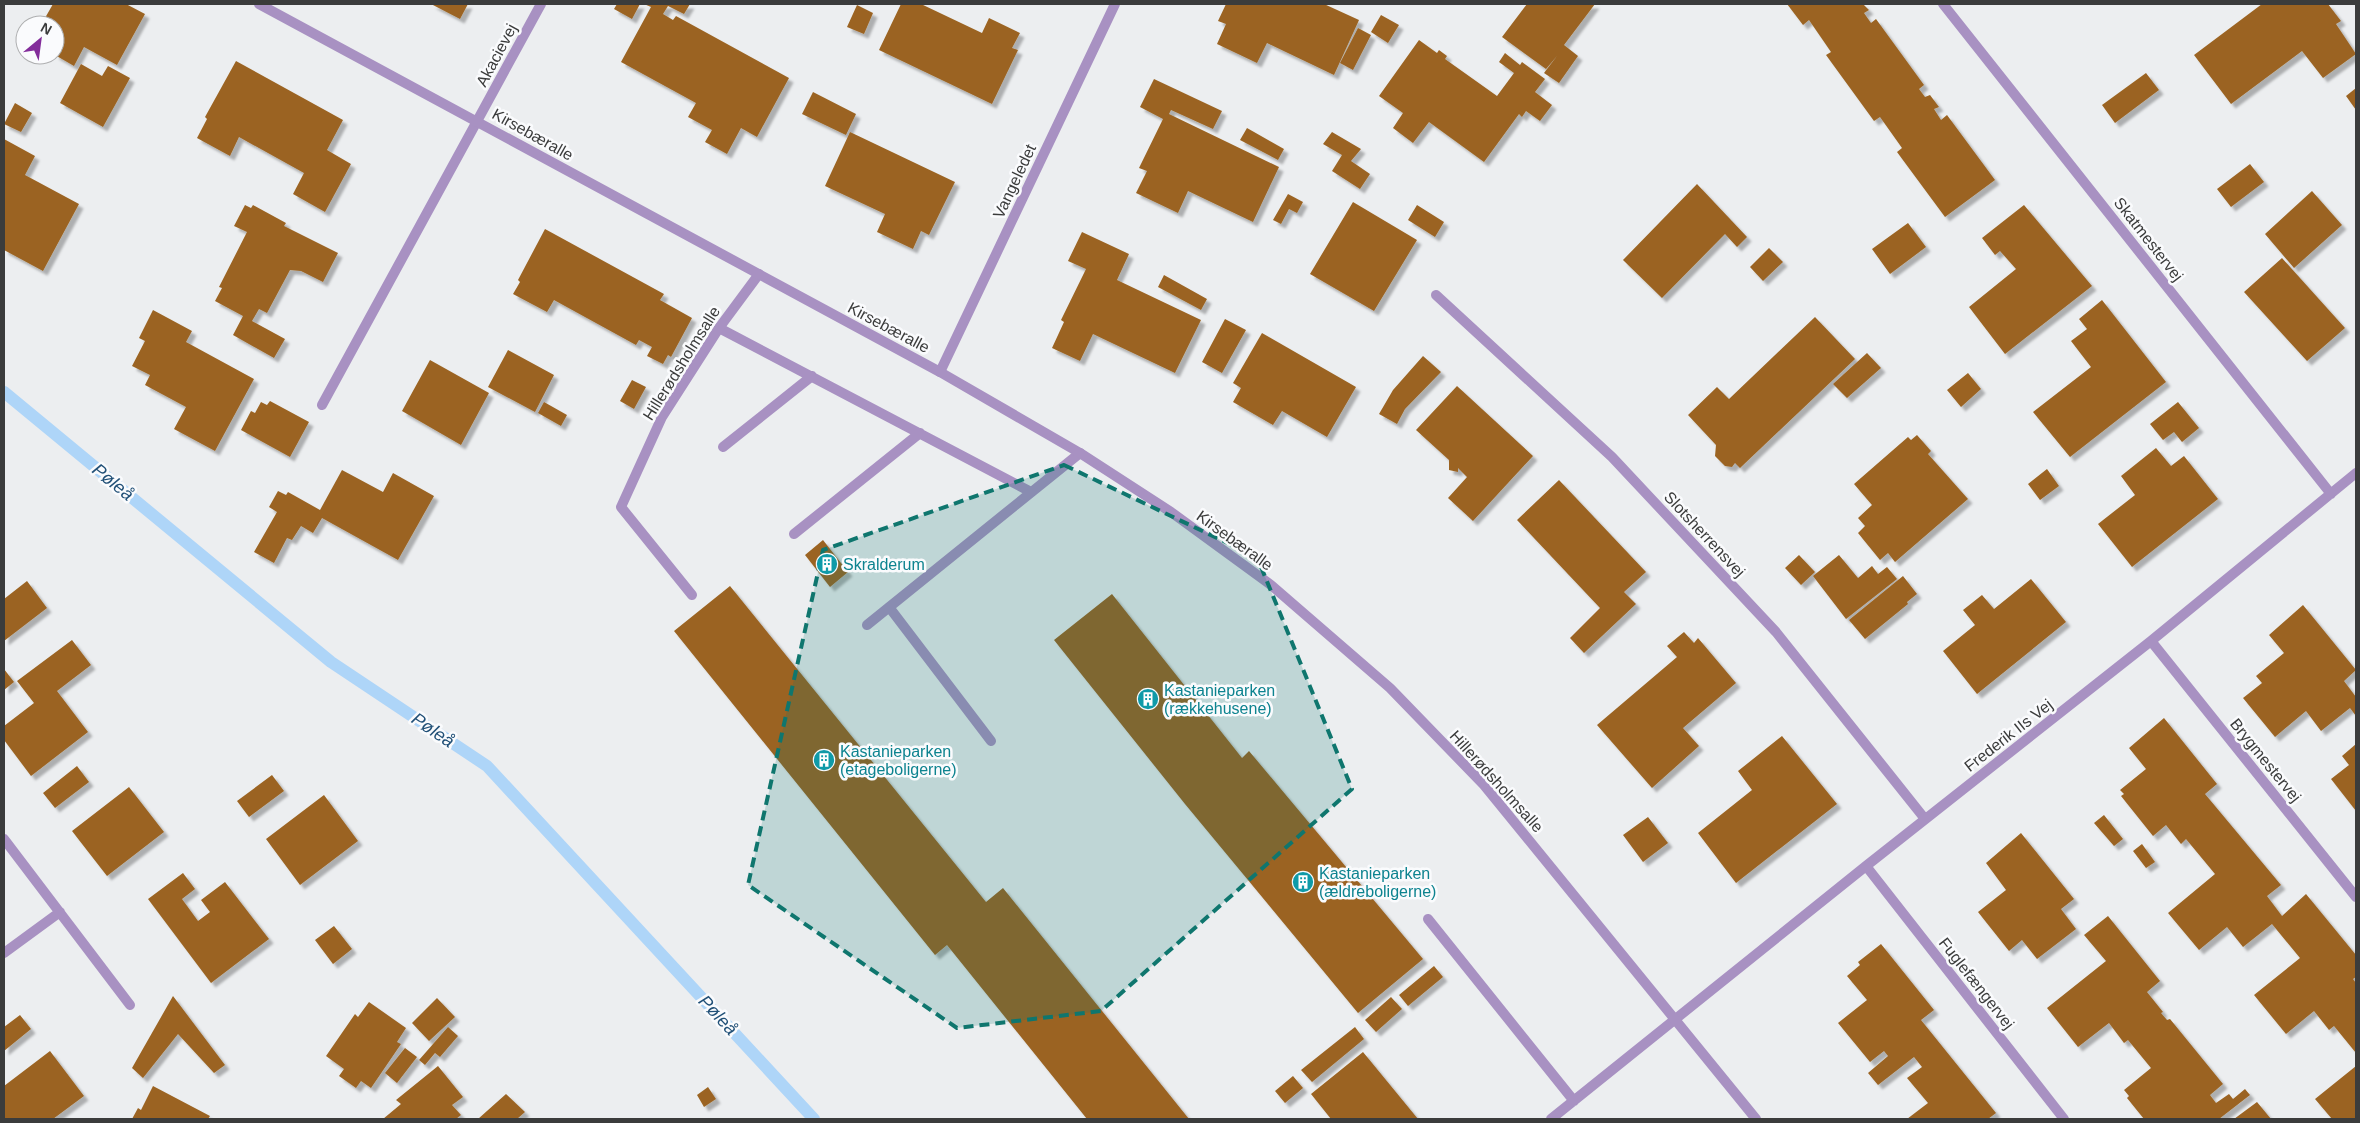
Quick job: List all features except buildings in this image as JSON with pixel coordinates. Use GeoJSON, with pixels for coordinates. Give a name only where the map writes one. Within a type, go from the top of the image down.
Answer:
{"type":"FeatureCollection","features":[{"type":"Feature","properties":{"kind":"street","name":"Kirsebæralle"},"geometry":{"type":"LineString","coordinates":[[259,4],[940,372],[1080,452],[1171,512],[1271,585]]}},
{"type":"Feature","properties":{"kind":"street","name":"Akacievej"},"geometry":{"type":"LineString","coordinates":[[477,121],[541,4]]}},
{"type":"Feature","properties":{"kind":"street","name":"Vangeledet"},"geometry":{"type":"LineString","coordinates":[[940,372],[1115,4]]}},
{"type":"Feature","properties":{"kind":"street","name":"Skatmestervej"},"geometry":{"type":"LineString","coordinates":[[1943,4],[2331,494]]}},
{"type":"Feature","properties":{"kind":"street","name":"Kirsebæralle"},"geometry":{"type":"LineString","coordinates":[[322,406],[477,121]]}},
{"type":"Feature","properties":{"kind":"street","name":"Hillerødsholmsalle"},"geometry":{"type":"LineString","coordinates":[[692,595],[621,507],[662,417],[719,328],[759,274]]}},
{"type":"Feature","properties":{"kind":"street","name":"Slotsherrensvej"},"geometry":{"type":"LineString","coordinates":[[1436,295],[1612,457],[1776,632],[1925,819]]}},
{"type":"Feature","properties":{"kind":"street"},"geometry":{"type":"LineString","coordinates":[[719,328],[1031,492]]}},
{"type":"Feature","properties":{"kind":"street"},"geometry":{"type":"LineString","coordinates":[[723,448],[812,376]]}},
{"type":"Feature","properties":{"kind":"street"},"geometry":{"type":"LineString","coordinates":[[794,534],[920,433]]}},
{"type":"Feature","properties":{"kind":"street"},"geometry":{"type":"LineString","coordinates":[[867,625],[1080,452]]}},
{"type":"Feature","properties":{"kind":"street","name":"Frederik IIs Vej"},"geometry":{"type":"LineString","coordinates":[[1676,1019],[2151,641],[2356,473]]}},
{"type":"Feature","properties":{"kind":"street","name":"Hillerødsholmsalle"},"geometry":{"type":"LineString","coordinates":[[1271,585],[1390,688],[1484,785],[1756,1119]]}},
{"type":"Feature","properties":{"kind":"street"},"geometry":{"type":"LineString","coordinates":[[889,607],[990,741]]}},
{"type":"Feature","properties":{"kind":"street","name":"Brygmestervej"},"geometry":{"type":"LineString","coordinates":[[2151,641],[2356,898]]}},
{"type":"Feature","properties":{"kind":"street"},"geometry":{"type":"LineString","coordinates":[[4,839],[130,1005]]}},
{"type":"Feature","properties":{"kind":"street","name":"Fuglefængervej"},"geometry":{"type":"LineString","coordinates":[[1866,866],[2064,1119]]}},
{"type":"Feature","properties":{"kind":"street"},"geometry":{"type":"LineString","coordinates":[[4,953],[60,912]]}},
{"type":"Feature","properties":{"kind":"street"},"geometry":{"type":"LineString","coordinates":[[1428,919],[1574,1101]]}},
{"type":"Feature","properties":{"kind":"street"},"geometry":{"type":"LineString","coordinates":[[1551,1119],[1676,1019]]}},
{"type":"Feature","properties":{"kind":"highlighted area"},"geometry":{"type":"Polygon","coordinates":[[[1064,465],[1257,557],[1352,789],[1101,1011],[957,1028],[748,885],[823,550],[1064,465]]]}},
{"type":"Feature","properties":{"kind":"waterway","name":"Pøleå"},"geometry":{"type":"LineString","coordinates":[[4,392],[331,662],[487,766],[814,1119]]}},
{"type":"Feature","properties":{"kind":"place","name":"Skralderum"},"geometry":{"type":"Point","coordinates":[827,564]}},
{"type":"Feature","properties":{"kind":"place","name":"Kastanieparken (rækkehusene)"},"geometry":{"type":"Point","coordinates":[1148,699]}},
{"type":"Feature","properties":{"kind":"place","name":"Kastanieparken (etageboligerne)"},"geometry":{"type":"Point","coordinates":[824,760]}},
{"type":"Feature","properties":{"kind":"place","name":"Kastanieparken (ældreboligerne)"},"geometry":{"type":"Point","coordinates":[1303,882]}}]}
